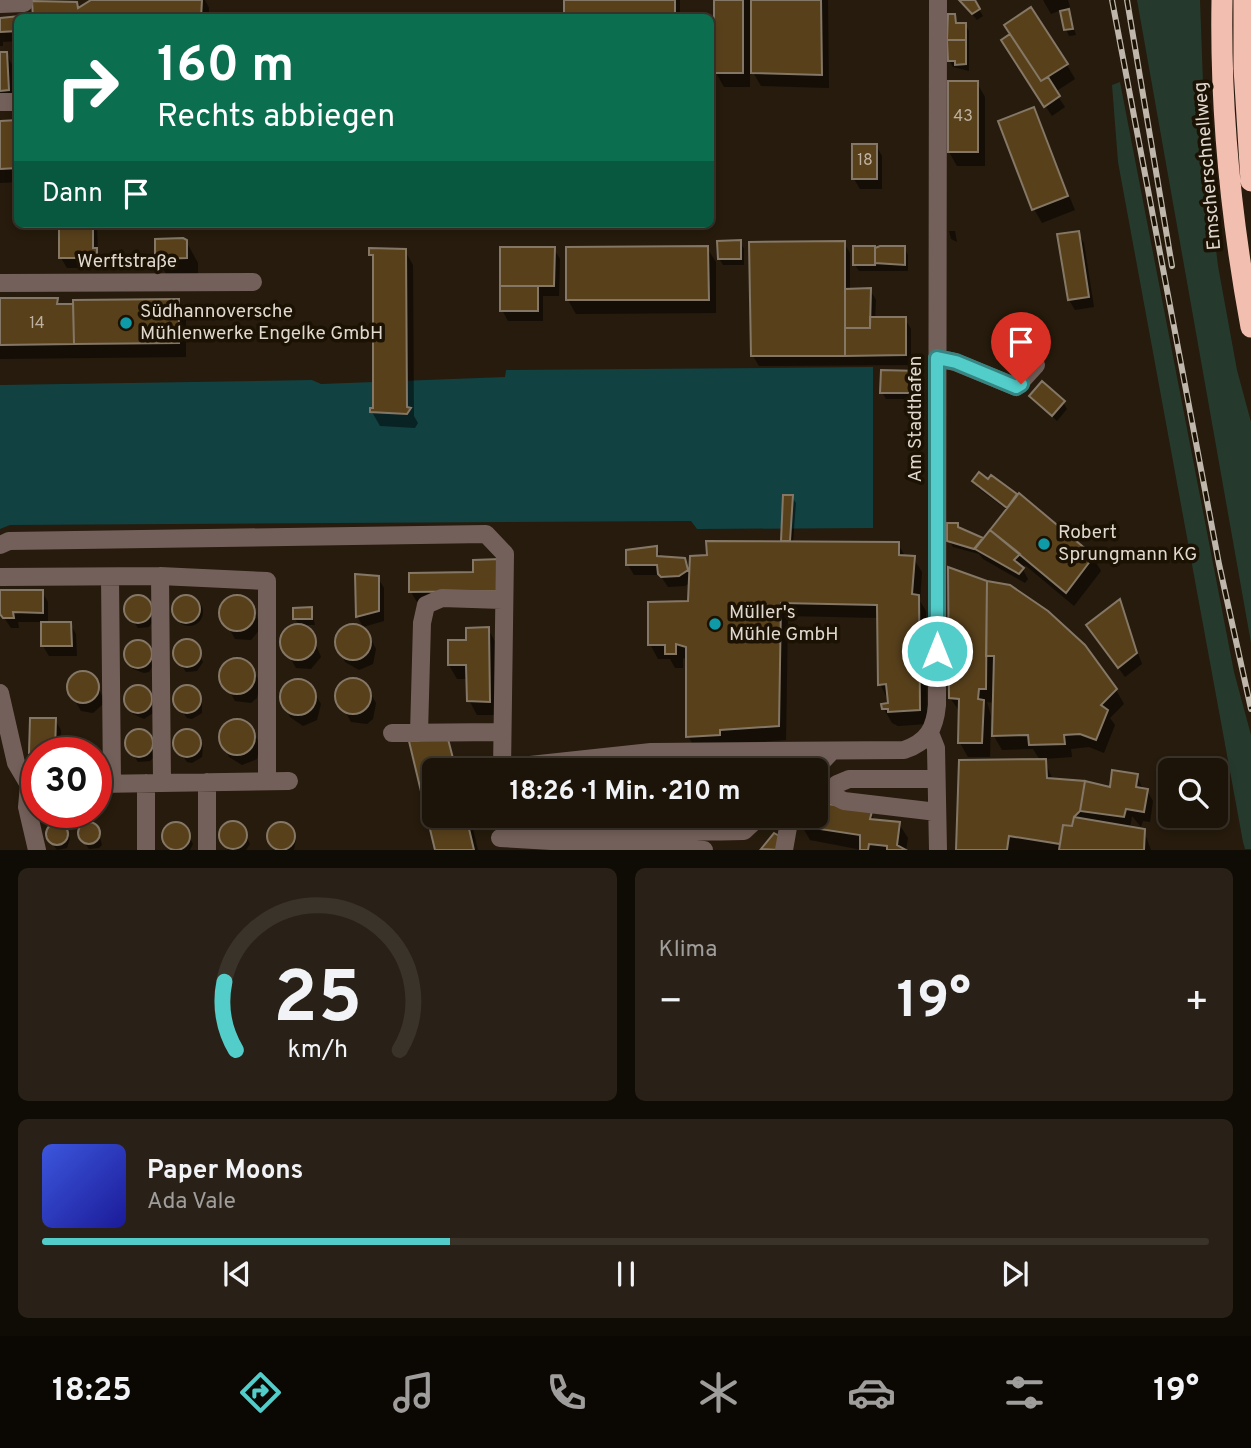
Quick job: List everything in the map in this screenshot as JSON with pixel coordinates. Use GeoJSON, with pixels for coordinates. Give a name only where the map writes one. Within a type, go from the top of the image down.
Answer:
{"type":"FeatureCollection","features":[{"type":"Feature","properties":{"kind":"highway","name":"Emscherschnellweg"},"geometry":{"type":"LineString","coordinates":[[1222,0],[1228,167],[1240,267],[1251,327]]}},
{"type":"Feature","properties":{"kind":"highway"},"geometry":{"type":"LineString","coordinates":[[1244,0],[1244,68],[1251,181]]}},
{"type":"Feature","properties":{"kind":"street","name":"Am Stadthafen"},"geometry":{"type":"LineString","coordinates":[[930,733],[935,722],[937,705],[938,0]]}},
{"type":"Feature","properties":{"kind":"street"},"geometry":{"type":"LineString","coordinates":[[0,5],[24,3]]}},
{"type":"Feature","properties":{"kind":"street","name":"Werftstraße"},"geometry":{"type":"LineString","coordinates":[[0,283],[253,282]]}},
{"type":"Feature","properties":{"kind":"street"},"geometry":{"type":"LineString","coordinates":[[937,358],[956,362],[1016,387],[1036,365]]}},
{"type":"Feature","properties":{"kind":"street"},"geometry":{"type":"LineString","coordinates":[[0,545],[9,541],[486,534],[505,555],[502,600],[502,758]]}},
{"type":"Feature","properties":{"kind":"street"},"geometry":{"type":"LineString","coordinates":[[146,849],[154,782],[160,576]]}},
{"type":"Feature","properties":{"kind":"street"},"geometry":{"type":"LineString","coordinates":[[0,577],[160,576],[267,581],[267,781]]}},
{"type":"Feature","properties":{"kind":"street"},"geometry":{"type":"LineString","coordinates":[[105,737],[110,577]]}},
{"type":"Feature","properties":{"kind":"street"},"geometry":{"type":"LineString","coordinates":[[419,733],[422,623],[426,605],[442,598],[502,600]]}},
{"type":"Feature","properties":{"kind":"street"},"geometry":{"type":"LineString","coordinates":[[0,693],[16,763],[21,769]]}},
{"type":"Feature","properties":{"kind":"street"},"geometry":{"type":"LineString","coordinates":[[392,733],[501,732]]}},
{"type":"Feature","properties":{"kind":"street"},"geometry":{"type":"LineString","coordinates":[[615,758],[651,752],[904,750],[917,746],[930,733],[936,748],[938,849]]}},
{"type":"Feature","properties":{"kind":"street"},"geometry":{"type":"LineString","coordinates":[[825,758],[832,751]]}},
{"type":"Feature","properties":{"kind":"street"},"geometry":{"type":"LineString","coordinates":[[935,779],[849,779],[836,784],[833,791],[836,797],[844,801],[937,812]]}},
{"type":"Feature","properties":{"kind":"street"},"geometry":{"type":"LineString","coordinates":[[112,783],[289,780]]}},
{"type":"Feature","properties":{"kind":"street"},"geometry":{"type":"LineString","coordinates":[[207,782],[207,849]]}},
{"type":"Feature","properties":{"kind":"street"},"geometry":{"type":"LineString","coordinates":[[32,828],[37,849]]}},
{"type":"Feature","properties":{"kind":"street"},"geometry":{"type":"LineString","coordinates":[[639,828],[674,833],[744,831],[747,828]]}},
{"type":"Feature","properties":{"kind":"street"},"geometry":{"type":"LineString","coordinates":[[784,849],[788,828]]}},
{"type":"Feature","properties":{"kind":"street"},"geometry":{"type":"LineString","coordinates":[[500,844],[704,849]]}},
{"type":"Feature","properties":{"kind":"green space"},"geometry":{"type":"Polygon","coordinates":[[[1137,0],[1200,0],[1206,166],[1218,266],[1237,370],[1251,422],[1251,643],[1137,0]]]}},
{"type":"Feature","properties":{"kind":"green space"},"geometry":{"type":"Polygon","coordinates":[[[1120,82],[1234,672],[1251,735],[1251,849],[1245,849],[1243,842],[1118,162],[1112,85],[1120,82]]]}},
{"type":"Feature","properties":{"kind":"water"},"geometry":{"type":"Polygon","coordinates":[[[873,367],[873,528],[697,529],[691,521],[10,525],[0,529],[0,385],[312,380],[321,384],[505,377],[506,370],[873,367]]]}},
{"type":"Feature","properties":{"kind":"building"},"geometry":{"type":"Polygon","coordinates":[[[91,0],[202,0],[201,14],[33,14],[32,1],[77,2],[78,8],[91,0]]]}},
{"type":"Feature","properties":{"kind":"building"},"geometry":{"type":"Polygon","coordinates":[[[564,0],[675,0],[675,14],[564,14],[564,0]]]}},
{"type":"Feature","properties":{"kind":"building"},"geometry":{"type":"Polygon","coordinates":[[[714,0],[743,0],[743,73],[714,73],[714,0]]]}},
{"type":"Feature","properties":{"kind":"building"},"geometry":{"type":"Polygon","coordinates":[[[751,0],[821,0],[822,75],[751,73],[751,0]]]}},
{"type":"Feature","properties":{"kind":"building"},"geometry":{"type":"Polygon","coordinates":[[[959,0],[975,0],[980,9],[972,14],[959,0]]]}},
{"type":"Feature","properties":{"kind":"building"},"geometry":{"type":"Polygon","coordinates":[[[1031,7],[1068,64],[1041,81],[1004,25],[1031,7]]]}},
{"type":"Feature","properties":{"kind":"building"},"geometry":{"type":"Polygon","coordinates":[[[1069,9],[1073,29],[1064,30],[1060,11],[1069,9]]]}},
{"type":"Feature","properties":{"kind":"building"},"geometry":{"type":"Polygon","coordinates":[[[948,14],[955,14],[956,23],[966,23],[966,40],[947,40],[948,14]]]}},
{"type":"Feature","properties":{"kind":"building"},"geometry":{"type":"Polygon","coordinates":[[[14,17],[14,31],[0,32],[0,18],[14,17]]]}},
{"type":"Feature","properties":{"kind":"building"},"geometry":{"type":"Polygon","coordinates":[[[1010,34],[1041,81],[1048,77],[1060,96],[1044,107],[1001,40],[1010,34]]]}},
{"type":"Feature","properties":{"kind":"building"},"geometry":{"type":"Polygon","coordinates":[[[947,40],[966,40],[966,64],[955,65],[955,61],[948,61],[947,40]]]}},
{"type":"Feature","properties":{"kind":"building"},"geometry":{"type":"Polygon","coordinates":[[[0,52],[7,52],[9,90],[0,91],[0,52]]]}},
{"type":"Feature","properties":{"kind":"building"},"geometry":{"type":"Polygon","coordinates":[[[948,81],[978,81],[978,152],[948,152],[948,81]]]}},
{"type":"Feature","properties":{"kind":"building"},"geometry":{"type":"Polygon","coordinates":[[[1034,107],[1068,196],[1032,210],[998,121],[1034,107]]]}},
{"type":"Feature","properties":{"kind":"building"},"geometry":{"type":"Polygon","coordinates":[[[14,120],[14,168],[0,169],[0,121],[14,120]]]}},
{"type":"Feature","properties":{"kind":"building"},"geometry":{"type":"Polygon","coordinates":[[[852,144],[877,144],[877,179],[852,179],[852,144]]]}},
{"type":"Feature","properties":{"kind":"building"},"geometry":{"type":"Polygon","coordinates":[[[59,228],[93,228],[93,248],[97,248],[97,258],[59,258],[59,228]]]}},
{"type":"Feature","properties":{"kind":"building"},"geometry":{"type":"Polygon","coordinates":[[[1079,231],[1089,297],[1068,300],[1057,234],[1079,231]]]}},
{"type":"Feature","properties":{"kind":"building"},"geometry":{"type":"Polygon","coordinates":[[[155,239],[187,240],[187,258],[155,259],[155,239]]]}},
{"type":"Feature","properties":{"kind":"building"},"geometry":{"type":"Polygon","coordinates":[[[741,240],[741,259],[718,259],[717,241],[741,240]]]}},
{"type":"Feature","properties":{"kind":"building"},"geometry":{"type":"Polygon","coordinates":[[[845,241],[845,356],[751,356],[749,242],[845,241]]]}},
{"type":"Feature","properties":{"kind":"building"},"geometry":{"type":"Polygon","coordinates":[[[708,246],[709,300],[566,300],[566,247],[708,246]]]}},
{"type":"Feature","properties":{"kind":"building"},"geometry":{"type":"Polygon","coordinates":[[[853,246],[875,246],[875,265],[853,265],[853,246]]]}},
{"type":"Feature","properties":{"kind":"building"},"geometry":{"type":"Polygon","coordinates":[[[905,246],[905,265],[875,263],[875,248],[905,246]]]}},
{"type":"Feature","properties":{"kind":"building"},"geometry":{"type":"Polygon","coordinates":[[[500,247],[555,247],[554,286],[500,286],[500,247]]]}},
{"type":"Feature","properties":{"kind":"building"},"geometry":{"type":"Polygon","coordinates":[[[369,248],[406,249],[407,407],[411,408],[407,414],[370,412],[370,408],[373,408],[373,255],[369,255],[369,248]]]}},
{"type":"Feature","properties":{"kind":"building"},"geometry":{"type":"Polygon","coordinates":[[[500,286],[538,286],[538,311],[500,311],[500,286]]]}},
{"type":"Feature","properties":{"kind":"building"},"geometry":{"type":"Polygon","coordinates":[[[871,288],[870,328],[845,328],[845,289],[871,288]]]}},
{"type":"Feature","properties":{"kind":"building"},"geometry":{"type":"Polygon","coordinates":[[[0,298],[58,298],[57,304],[73,304],[74,344],[0,345],[0,298]]]}},
{"type":"Feature","properties":{"kind":"building","name":"Südhannoversche Mühlenwerke Engelke GmbH"},"geometry":{"type":"Polygon","coordinates":[[[179,299],[179,343],[74,344],[73,300],[179,299]]]}},
{"type":"Feature","properties":{"kind":"building"},"geometry":{"type":"Polygon","coordinates":[[[870,317],[906,317],[906,355],[845,356],[845,328],[870,328],[870,317]]]}},
{"type":"Feature","properties":{"kind":"building"},"geometry":{"type":"Polygon","coordinates":[[[881,370],[919,371],[919,393],[880,393],[881,370]]]}},
{"type":"Feature","properties":{"kind":"building"},"geometry":{"type":"Polygon","coordinates":[[[1042,381],[1065,401],[1052,416],[1029,396],[1042,381]]]}},
{"type":"Feature","properties":{"kind":"building"},"geometry":{"type":"Polygon","coordinates":[[[979,472],[988,479],[991,475],[1017,494],[1007,508],[972,481],[979,472]]]}},
{"type":"Feature","properties":{"kind":"building","name":"Robert Sprungmann KG"},"geometry":{"type":"Polygon","coordinates":[[[1019,493],[1094,556],[1066,593],[990,530],[1019,493]]]}},
{"type":"Feature","properties":{"kind":"building"},"geometry":{"type":"Polygon","coordinates":[[[783,495],[793,495],[790,541],[781,541],[783,495]]]}},
{"type":"Feature","properties":{"kind":"building"},"geometry":{"type":"Polygon","coordinates":[[[947,523],[958,523],[958,527],[983,538],[974,549],[947,541],[947,523]]]}},
{"type":"Feature","properties":{"kind":"building"},"geometry":{"type":"Polygon","coordinates":[[[990,530],[1020,554],[1014,560],[1024,568],[1019,574],[975,549],[990,530]]]}},
{"type":"Feature","properties":{"kind":"building","name":"Müller's Mühle GmbH"},"geometry":{"type":"Polygon","coordinates":[[[706,541],[899,542],[899,555],[915,556],[912,594],[919,595],[920,710],[888,712],[888,709],[882,709],[881,704],[888,703],[886,684],[878,685],[877,605],[781,603],[779,726],[720,730],[720,735],[686,737],[686,647],[676,644],[676,654],[665,654],[665,645],[648,645],[648,602],[688,601],[690,556],[707,555],[706,541]]]}},
{"type":"Feature","properties":{"kind":"building"},"geometry":{"type":"Polygon","coordinates":[[[657,546],[657,556],[685,558],[688,570],[679,576],[661,577],[657,565],[626,565],[626,550],[657,546]]]}},
{"type":"Feature","properties":{"kind":"building"},"geometry":{"type":"Polygon","coordinates":[[[500,559],[500,591],[409,592],[409,573],[473,572],[473,560],[500,559]]]}},
{"type":"Feature","properties":{"kind":"building"},"geometry":{"type":"Polygon","coordinates":[[[948,567],[987,581],[986,689],[979,689],[978,699],[984,700],[982,743],[958,743],[959,699],[949,698],[948,567]]]}},
{"type":"Feature","properties":{"kind":"building"},"geometry":{"type":"Polygon","coordinates":[[[355,574],[379,576],[379,611],[356,617],[355,574]]]}},
{"type":"Feature","properties":{"kind":"building"},"geometry":{"type":"Polygon","coordinates":[[[987,581],[1010,585],[1048,611],[1085,645],[1117,689],[1101,705],[1108,710],[1096,740],[1080,734],[1064,735],[1065,744],[1029,745],[1028,735],[992,736],[994,656],[986,656],[987,581]]]}},
{"type":"Feature","properties":{"kind":"building"},"geometry":{"type":"Polygon","coordinates":[[[0,590],[43,590],[43,613],[13,612],[14,618],[3,618],[0,614],[0,590]]]}},
{"type":"Feature","properties":{"kind":"building"},"geometry":{"type":"Polygon","coordinates":[[[138,595],[148,599],[152,609],[148,619],[138,623],[128,619],[124,609],[128,599],[138,595]]]}},
{"type":"Feature","properties":{"kind":"building"},"geometry":{"type":"Polygon","coordinates":[[[186,595],[196,599],[200,609],[196,619],[186,623],[176,619],[172,609],[176,599],[186,595]]]}},
{"type":"Feature","properties":{"kind":"building"},"geometry":{"type":"Polygon","coordinates":[[[237,595],[250,600],[255,613],[250,626],[237,631],[224,626],[219,613],[224,600],[237,595]]]}},
{"type":"Feature","properties":{"kind":"building"},"geometry":{"type":"Polygon","coordinates":[[[1120,599],[1137,653],[1118,668],[1086,625],[1120,599]]]}},
{"type":"Feature","properties":{"kind":"building"},"geometry":{"type":"Polygon","coordinates":[[[312,607],[312,619],[293,619],[293,608],[312,607]]]}},
{"type":"Feature","properties":{"kind":"building"},"geometry":{"type":"Polygon","coordinates":[[[41,622],[71,622],[72,646],[41,646],[41,622]]]}},
{"type":"Feature","properties":{"kind":"building"},"geometry":{"type":"Polygon","coordinates":[[[298,624],[311,629],[316,642],[311,655],[298,660],[285,655],[280,642],[285,629],[298,624]]]}},
{"type":"Feature","properties":{"kind":"building"},"geometry":{"type":"Polygon","coordinates":[[[353,624],[366,629],[371,642],[366,655],[353,660],[340,655],[335,642],[340,629],[353,624]]]}},
{"type":"Feature","properties":{"kind":"building"},"geometry":{"type":"Polygon","coordinates":[[[489,627],[490,702],[467,701],[466,665],[448,665],[448,640],[466,640],[466,628],[489,627]]]}},
{"type":"Feature","properties":{"kind":"building"},"geometry":{"type":"Polygon","coordinates":[[[187,639],[197,643],[201,653],[197,663],[187,667],[177,663],[173,653],[177,643],[187,639]]]}},
{"type":"Feature","properties":{"kind":"building"},"geometry":{"type":"Polygon","coordinates":[[[138,640],[148,644],[152,654],[148,664],[138,668],[128,664],[124,654],[128,644],[138,640]]]}},
{"type":"Feature","properties":{"kind":"building"},"geometry":{"type":"Polygon","coordinates":[[[237,658],[250,663],[255,676],[250,689],[237,694],[224,689],[219,676],[224,663],[237,658]]]}},
{"type":"Feature","properties":{"kind":"building"},"geometry":{"type":"Polygon","coordinates":[[[83,671],[95,675],[99,687],[95,699],[83,703],[71,699],[67,687],[71,675],[83,671]]]}},
{"type":"Feature","properties":{"kind":"building"},"geometry":{"type":"Polygon","coordinates":[[[353,678],[366,683],[371,696],[366,709],[353,714],[340,709],[335,696],[340,683],[353,678]]]}},
{"type":"Feature","properties":{"kind":"building"},"geometry":{"type":"Polygon","coordinates":[[[298,679],[311,684],[316,697],[311,710],[298,715],[285,710],[280,697],[285,684],[298,679]]]}},
{"type":"Feature","properties":{"kind":"building"},"geometry":{"type":"Polygon","coordinates":[[[138,685],[148,689],[152,699],[148,709],[138,713],[128,709],[124,699],[128,689],[138,685]]]}},
{"type":"Feature","properties":{"kind":"building"},"geometry":{"type":"Polygon","coordinates":[[[187,685],[197,689],[201,699],[197,709],[187,713],[177,709],[173,699],[177,689],[187,685]]]}},
{"type":"Feature","properties":{"kind":"building"},"geometry":{"type":"Polygon","coordinates":[[[30,718],[56,718],[55,737],[29,737],[30,718]]]}},
{"type":"Feature","properties":{"kind":"building"},"geometry":{"type":"Polygon","coordinates":[[[237,719],[250,724],[255,737],[250,750],[237,755],[224,750],[219,737],[224,724],[237,719]]]}},
{"type":"Feature","properties":{"kind":"building"},"geometry":{"type":"Polygon","coordinates":[[[139,729],[149,733],[153,743],[149,753],[139,757],[129,753],[125,743],[129,733],[139,729]]]}},
{"type":"Feature","properties":{"kind":"building"},"geometry":{"type":"Polygon","coordinates":[[[187,729],[197,733],[201,743],[197,753],[187,757],[177,753],[173,743],[177,733],[187,729]]]}},
{"type":"Feature","properties":{"kind":"building"},"geometry":{"type":"Polygon","coordinates":[[[408,737],[448,739],[453,758],[422,758],[422,796],[408,737]]]}},
{"type":"Feature","properties":{"kind":"building"},"geometry":{"type":"Polygon","coordinates":[[[1046,759],[1047,778],[1085,781],[1080,811],[1074,817],[1072,826],[1063,825],[1060,844],[1009,836],[1007,850],[956,850],[959,760],[1046,759]]]}},
{"type":"Feature","properties":{"kind":"building"},"geometry":{"type":"Polygon","coordinates":[[[1112,770],[1138,774],[1136,787],[1148,789],[1144,812],[1126,809],[1124,817],[1080,811],[1085,781],[1110,787],[1112,770]]]}},
{"type":"Feature","properties":{"kind":"building"},"geometry":{"type":"Polygon","coordinates":[[[828,804],[872,811],[870,819],[900,822],[897,845],[906,850],[887,850],[887,846],[869,844],[868,850],[860,850],[860,835],[813,828],[828,828],[828,804]]]}},
{"type":"Feature","properties":{"kind":"building"},"geometry":{"type":"Polygon","coordinates":[[[1074,817],[1145,829],[1144,850],[1059,850],[1063,825],[1072,826],[1074,817]]]}},
{"type":"Feature","properties":{"kind":"building"},"geometry":{"type":"Polygon","coordinates":[[[233,821],[243,825],[247,835],[243,845],[233,849],[223,845],[219,835],[223,825],[233,821]]]}},
{"type":"Feature","properties":{"kind":"building"},"geometry":{"type":"Polygon","coordinates":[[[176,822],[186,826],[190,836],[186,846],[176,850],[166,846],[162,836],[166,826],[176,822]]]}},
{"type":"Feature","properties":{"kind":"building"},"geometry":{"type":"Polygon","coordinates":[[[281,822],[291,826],[295,836],[291,846],[281,850],[271,846],[267,836],[271,826],[281,822]]]}},
{"type":"Feature","properties":{"kind":"building"},"geometry":{"type":"Polygon","coordinates":[[[48,828],[67,830],[65,842],[57,845],[49,842],[46,834],[48,828]]]}},
{"type":"Feature","properties":{"kind":"building"},"geometry":{"type":"Polygon","coordinates":[[[80,828],[99,829],[97,841],[89,844],[81,841],[80,828]]]}},
{"type":"Feature","properties":{"kind":"building"},"geometry":{"type":"Polygon","coordinates":[[[430,828],[469,828],[474,850],[435,850],[430,828]]]}},
{"type":"Feature","properties":{"kind":"building"},"geometry":{"type":"Polygon","coordinates":[[[774,833],[781,837],[779,850],[761,849],[774,833]]]}},
{"type":"Feature","properties":{"kind":"railway"},"geometry":{"type":"LineString","coordinates":[[1112,0],[1219,564],[1251,709]]}},
{"type":"Feature","properties":{"kind":"railway"},"geometry":{"type":"LineString","coordinates":[[1127,0],[1172,266]]}},
{"type":"Feature","properties":{"kind":"place","name":"Südhannoversche Mühlenwerke Engelke GmbH"},"geometry":{"type":"Point","coordinates":[126,323]}},
{"type":"Feature","properties":{"kind":"place","name":"Robert Sprungmann KG"},"geometry":{"type":"Point","coordinates":[1044,544]}},
{"type":"Feature","properties":{"kind":"place","name":"Müller's Mühle GmbH"},"geometry":{"type":"Point","coordinates":[715,624]}},
{"type":"Feature","properties":{"kind":"route"},"geometry":{"type":"LineString","coordinates":[[937,651],[937,358],[978,370],[1016,387],[1021,384]]}}]}
